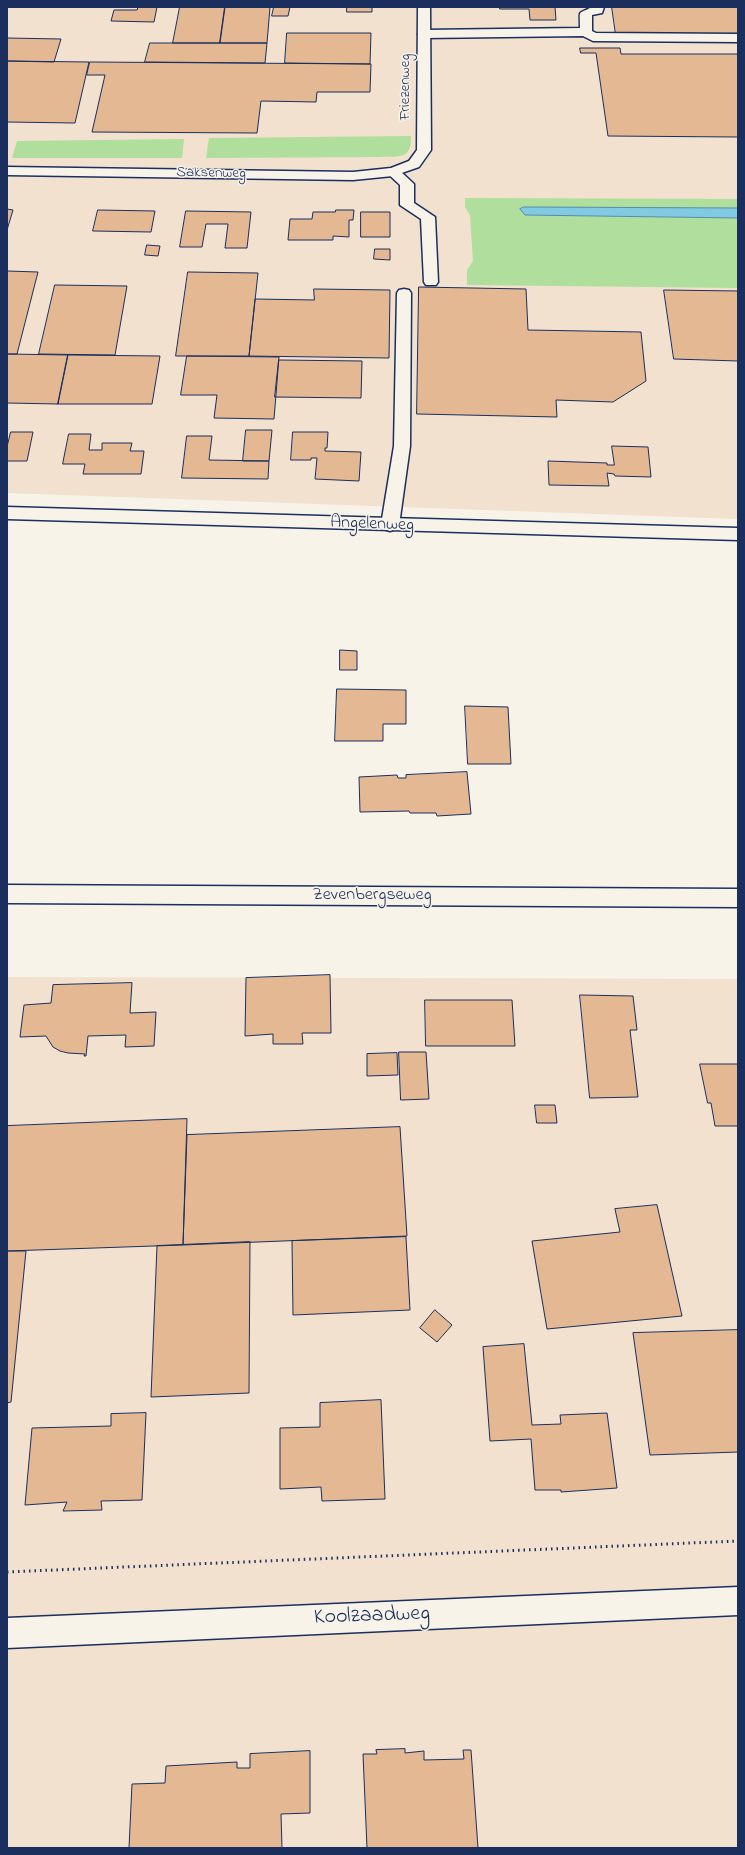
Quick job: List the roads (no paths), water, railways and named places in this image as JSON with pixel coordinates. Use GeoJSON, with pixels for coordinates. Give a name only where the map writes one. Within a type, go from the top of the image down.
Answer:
{"type":"FeatureCollection","features":[{"type":"Feature","properties":{"kind":"street","name":"Friezenweg"},"geometry":{"type":"LineString","coordinates":[[414,164],[424,150],[424,7]]}},
{"type":"Feature","properties":{"kind":"street","name":"Saksenweg"},"geometry":{"type":"LineString","coordinates":[[7,171],[353,176],[393,172],[414,164]]}},
{"type":"Feature","properties":{"kind":"street","name":"Angelenweg"},"geometry":{"type":"LineString","coordinates":[[7,513],[738,534]]}},
{"type":"Feature","properties":{"kind":"street","name":"Zevenbergseweg"},"geometry":{"type":"LineString","coordinates":[[7,894],[738,898]]}},
{"type":"Feature","properties":{"kind":"street","name":"Koolzaadweg"},"geometry":{"type":"LineString","coordinates":[[7,1633],[738,1601]]}},
{"type":"Feature","properties":{"kind":"lane"},"geometry":{"type":"LineString","coordinates":[[586,32],[586,13],[598,10],[598,7]]}},
{"type":"Feature","properties":{"kind":"lane"},"geometry":{"type":"LineString","coordinates":[[424,34],[586,32],[593,37],[738,38]]}},
{"type":"Feature","properties":{"kind":"lane"},"geometry":{"type":"LineString","coordinates":[[393,172],[407,184],[407,205],[428,217],[431,282]]}},
{"type":"Feature","properties":{"kind":"lane"},"geometry":{"type":"LineString","coordinates":[[390,525],[402,446],[404,293]]}},
{"type":"Feature","properties":{"kind":"water"},"geometry":{"type":"Polygon","coordinates":[[[524,207],[738,208],[738,218],[525,215],[520,209],[524,207]]]}}]}
